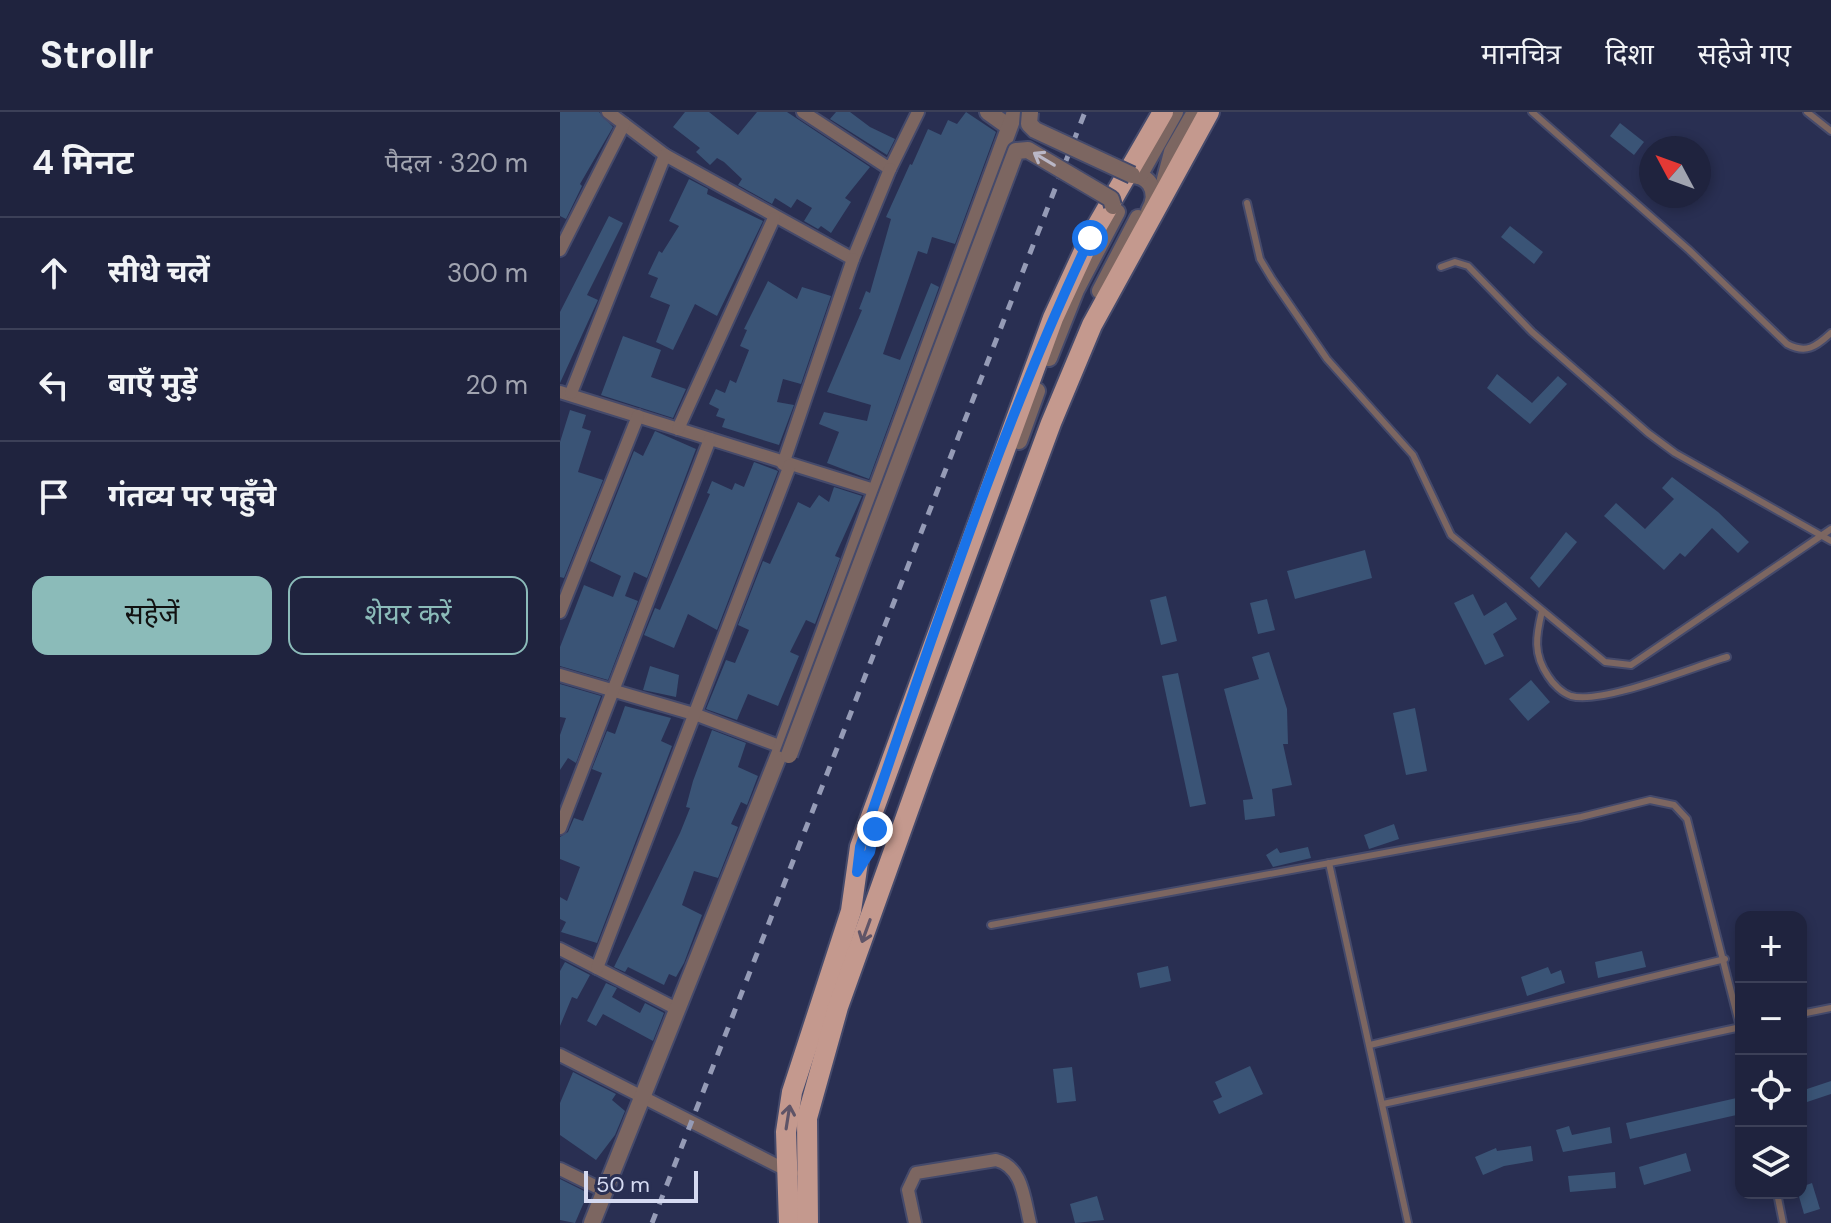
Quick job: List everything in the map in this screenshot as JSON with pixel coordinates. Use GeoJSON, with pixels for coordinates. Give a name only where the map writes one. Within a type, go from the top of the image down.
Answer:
{"type":"FeatureCollection","features":[{"type":"Feature","properties":{"kind":"main road"},"geometry":{"type":"LineString","coordinates":[[808,1223],[796,1174],[792,1092],[851,911],[860,847],[1053,318],[1090,238],[1163,112]]}},
{"type":"Feature","properties":{"kind":"main road"},"geometry":{"type":"LineString","coordinates":[[789,1223],[807,1118],[820,1067],[885,877],[1056,409],[1092,325],[1209,112]]}},
{"type":"Feature","properties":{"kind":"street"},"geometry":{"type":"LineString","coordinates":[[608,112],[665,155],[853,259]]}},
{"type":"Feature","properties":{"kind":"street"},"geometry":{"type":"LineString","coordinates":[[803,112],[890,169]]}},
{"type":"Feature","properties":{"kind":"street"},"geometry":{"type":"LineString","coordinates":[[597,968],[697,715],[787,464],[853,259],[890,169],[918,112]]}},
{"type":"Feature","properties":{"kind":"street"},"geometry":{"type":"LineString","coordinates":[[786,751],[1012,119],[988,112]]}},
{"type":"Feature","properties":{"kind":"street"},"geometry":{"type":"LineString","coordinates":[[1030,112],[1029,124],[1035,130],[1150,183],[1155,196]]}},
{"type":"Feature","properties":{"kind":"street"},"geometry":{"type":"LineString","coordinates":[[857,872],[870,852],[939,648],[1053,346],[1114,206],[1114,185],[1135,175],[1175,112]]}},
{"type":"Feature","properties":{"kind":"street"},"geometry":{"type":"LineString","coordinates":[[885,877],[887,852],[1070,359],[1093,304],[1138,218],[1150,210],[1167,175],[1172,152],[1195,112]]}},
{"type":"Feature","properties":{"kind":"street"},"geometry":{"type":"LineString","coordinates":[[560,250],[624,124]]}},
{"type":"Feature","properties":{"kind":"street"},"geometry":{"type":"LineString","coordinates":[[592,1223],[769,779],[786,751],[1016,151],[1028,150],[1114,206],[1138,218]]}},
{"type":"Feature","properties":{"kind":"street"},"geometry":{"type":"LineString","coordinates":[[665,155],[565,392],[877,491]]}},
{"type":"Feature","properties":{"kind":"street"},"geometry":{"type":"LineString","coordinates":[[678,429],[774,218]]}},
{"type":"Feature","properties":{"kind":"street"},"geometry":{"type":"LineString","coordinates":[[560,612],[638,416]]}},
{"type":"Feature","properties":{"kind":"street"},"geometry":{"type":"LineString","coordinates":[[560,828],[710,439]]}},
{"type":"Feature","properties":{"kind":"street"},"geometry":{"type":"LineString","coordinates":[[560,675],[697,715],[786,751]]}},
{"type":"Feature","properties":{"kind":"street"},"geometry":{"type":"LineString","coordinates":[[560,949],[677,1009]]}},
{"type":"Feature","properties":{"kind":"street"},"geometry":{"type":"LineString","coordinates":[[560,1055],[796,1174]]}},
{"type":"Feature","properties":{"kind":"street"},"geometry":{"type":"LineString","coordinates":[[915,1223],[908,1190],[916,1173],[996,1160],[1006,1163],[1017,1173],[1030,1223]]}},
{"type":"Feature","properties":{"kind":"street"},"geometry":{"type":"LineString","coordinates":[[560,1169],[605,1191]]}},
{"type":"Feature","properties":{"kind":"lane"},"geometry":{"type":"LineString","coordinates":[[1532,112],[1689,250],[1787,344],[1798,350],[1810,350],[1831,333]]}},
{"type":"Feature","properties":{"kind":"lane"},"geometry":{"type":"LineString","coordinates":[[1807,112],[1831,131]]}},
{"type":"Feature","properties":{"kind":"lane"},"geometry":{"type":"LineString","coordinates":[[1247,203],[1260,259],[1272,279],[1327,359],[1413,455],[1451,535],[1605,662],[1631,665],[1831,529]]}},
{"type":"Feature","properties":{"kind":"lane"},"geometry":{"type":"LineString","coordinates":[[1441,267],[1455,262],[1468,266],[1558,356],[1675,453],[1831,541]]}},
{"type":"Feature","properties":{"kind":"lane"},"geometry":{"type":"LineString","coordinates":[[1542,611],[1535,638],[1536,653],[1553,684],[1569,695],[1603,696],[1727,657]]}},
{"type":"Feature","properties":{"kind":"lane"},"geometry":{"type":"LineString","coordinates":[[991,925],[1581,817],[1650,800],[1674,805],[1687,819],[1735,1002]]}},
{"type":"Feature","properties":{"kind":"lane"},"geometry":{"type":"LineString","coordinates":[[1329,863],[1408,1223]]}},
{"type":"Feature","properties":{"kind":"lane"},"geometry":{"type":"LineString","coordinates":[[1370,1045],[1725,959]]}},
{"type":"Feature","properties":{"kind":"lane"},"geometry":{"type":"LineString","coordinates":[[1807,1013],[1831,1008]]}},
{"type":"Feature","properties":{"kind":"lane"},"geometry":{"type":"LineString","coordinates":[[1383,1104],[1735,1029]]}},
{"type":"Feature","properties":{"kind":"lane"},"geometry":{"type":"LineString","coordinates":[[1778,1199],[1783,1223]]}},
{"type":"Feature","properties":{"kind":"building"},"geometry":{"type":"Polygon","coordinates":[[[560,112],[599,112],[613,127],[580,184],[582,186],[566,219],[560,216],[560,112]]]}},
{"type":"Feature","properties":{"kind":"building"},"geometry":{"type":"Polygon","coordinates":[[[685,112],[709,112],[738,135],[757,112],[787,112],[870,167],[845,198],[851,202],[831,233],[804,221],[812,208],[797,199],[791,208],[775,198],[772,204],[738,185],[742,179],[724,162],[717,158],[710,165],[696,152],[700,148],[673,127],[685,112]]]}},
{"type":"Feature","properties":{"kind":"building"},"geometry":{"type":"Polygon","coordinates":[[[836,112],[850,112],[870,127],[895,139],[887,155],[830,119],[836,112]]]}},
{"type":"Feature","properties":{"kind":"building"},"geometry":{"type":"Polygon","coordinates":[[[966,112],[996,132],[955,244],[932,237],[927,254],[918,251],[883,354],[900,360],[931,283],[939,287],[869,479],[827,463],[839,432],[819,424],[824,412],[867,421],[871,405],[827,392],[862,310],[859,309],[866,291],[870,293],[891,219],[886,217],[910,164],[928,129],[941,135],[948,120],[957,124],[966,112]]]}},
{"type":"Feature","properties":{"kind":"building"},"geometry":{"type":"Polygon","coordinates":[[[1620,123],[1639,138],[1639,148],[1634,155],[1610,136],[1620,123]]]}},
{"type":"Feature","properties":{"kind":"building"},"geometry":{"type":"Polygon","coordinates":[[[689,179],[708,189],[707,194],[763,221],[717,316],[695,304],[673,350],[656,342],[670,305],[650,297],[658,278],[648,274],[659,251],[662,253],[679,226],[669,221],[689,179]]]}},
{"type":"Feature","properties":{"kind":"building"},"geometry":{"type":"Polygon","coordinates":[[[609,216],[623,223],[587,295],[598,300],[560,383],[560,312],[609,216]]]}},
{"type":"Feature","properties":{"kind":"building"},"geometry":{"type":"Polygon","coordinates":[[[1510,226],[1543,252],[1534,264],[1501,237],[1510,226]]]}},
{"type":"Feature","properties":{"kind":"building"},"geometry":{"type":"Polygon","coordinates":[[[768,281],[797,299],[802,287],[831,296],[801,384],[783,379],[777,402],[794,405],[779,445],[722,427],[725,419],[716,416],[719,409],[709,404],[716,389],[725,393],[730,380],[736,383],[749,350],[740,346],[747,330],[744,329],[768,281]]]}},
{"type":"Feature","properties":{"kind":"building"},"geometry":{"type":"Polygon","coordinates":[[[623,336],[661,350],[651,377],[686,389],[673,418],[601,395],[623,336]]]}},
{"type":"Feature","properties":{"kind":"building"},"geometry":{"type":"Polygon","coordinates":[[[1497,374],[1532,403],[1558,376],[1567,384],[1530,424],[1487,388],[1497,374]]]}},
{"type":"Feature","properties":{"kind":"building"},"geometry":{"type":"Polygon","coordinates":[[[570,410],[586,415],[582,428],[591,431],[578,472],[603,480],[564,578],[560,577],[560,442],[570,410]]]}},
{"type":"Feature","properties":{"kind":"building"},"geometry":{"type":"Polygon","coordinates":[[[655,431],[696,449],[647,578],[634,572],[625,596],[638,601],[608,680],[560,666],[560,647],[584,585],[613,597],[621,576],[590,561],[634,451],[643,456],[655,431]]]}},
{"type":"Feature","properties":{"kind":"building"},"geometry":{"type":"Polygon","coordinates":[[[754,462],[778,471],[717,630],[688,614],[674,648],[644,635],[655,608],[660,610],[710,494],[707,493],[712,481],[732,490],[735,483],[744,487],[754,462]]]}},
{"type":"Feature","properties":{"kind":"building"},"geometry":{"type":"Polygon","coordinates":[[[1672,477],[1718,512],[1749,542],[1738,553],[1712,528],[1685,557],[1680,553],[1664,570],[1604,516],[1616,503],[1645,529],[1674,499],[1662,488],[1672,477]]]}},
{"type":"Feature","properties":{"kind":"building"},"geometry":{"type":"Polygon","coordinates":[[[834,487],[862,496],[835,556],[840,558],[815,624],[806,620],[790,652],[799,656],[778,706],[748,694],[737,720],[706,709],[726,660],[735,663],[749,630],[738,625],[763,561],[770,564],[798,502],[810,508],[819,495],[829,502],[834,487]]]}},
{"type":"Feature","properties":{"kind":"building"},"geometry":{"type":"Polygon","coordinates":[[[1566,532],[1577,542],[1539,588],[1530,578],[1566,532]]]}},
{"type":"Feature","properties":{"kind":"building"},"geometry":{"type":"Polygon","coordinates":[[[1365,550],[1372,578],[1295,599],[1287,571],[1365,550]]]}},
{"type":"Feature","properties":{"kind":"building"},"geometry":{"type":"Polygon","coordinates":[[[1473,594],[1484,616],[1506,602],[1517,619],[1493,634],[1504,656],[1485,665],[1454,603],[1473,594]]]}},
{"type":"Feature","properties":{"kind":"building"},"geometry":{"type":"Polygon","coordinates":[[[1166,596],[1177,641],[1161,645],[1150,600],[1166,596]]]}},
{"type":"Feature","properties":{"kind":"building"},"geometry":{"type":"Polygon","coordinates":[[[1267,599],[1275,630],[1258,634],[1250,603],[1267,599]]]}},
{"type":"Feature","properties":{"kind":"building"},"geometry":{"type":"Polygon","coordinates":[[[1269,652],[1287,709],[1288,744],[1283,744],[1292,785],[1272,789],[1275,816],[1245,820],[1243,800],[1253,799],[1224,689],[1259,679],[1252,657],[1269,652]]]}},
{"type":"Feature","properties":{"kind":"building"},"geometry":{"type":"Polygon","coordinates":[[[650,666],[679,675],[676,697],[643,690],[650,666]]]}},
{"type":"Feature","properties":{"kind":"building"},"geometry":{"type":"Polygon","coordinates":[[[1178,673],[1206,804],[1190,807],[1162,676],[1178,673]]]}},
{"type":"Feature","properties":{"kind":"building"},"geometry":{"type":"Polygon","coordinates":[[[1531,680],[1550,702],[1528,721],[1509,699],[1531,680]]]}},
{"type":"Feature","properties":{"kind":"building"},"geometry":{"type":"Polygon","coordinates":[[[560,684],[601,696],[576,763],[568,758],[560,770],[560,735],[566,718],[560,717],[560,684]]]}},
{"type":"Feature","properties":{"kind":"building"},"geometry":{"type":"Polygon","coordinates":[[[625,706],[671,718],[661,741],[672,746],[597,943],[561,932],[566,922],[560,919],[560,897],[567,901],[580,867],[560,859],[560,837],[568,832],[574,818],[583,821],[602,773],[592,769],[607,731],[615,734],[625,706]]]}},
{"type":"Feature","properties":{"kind":"building"},"geometry":{"type":"Polygon","coordinates":[[[1415,708],[1427,771],[1406,775],[1393,713],[1415,708]]]}},
{"type":"Feature","properties":{"kind":"building"},"geometry":{"type":"Polygon","coordinates":[[[712,730],[746,743],[738,767],[758,776],[747,805],[741,802],[731,824],[738,827],[718,878],[694,871],[682,905],[702,915],[684,963],[676,977],[669,974],[664,985],[628,967],[625,972],[614,967],[680,833],[690,808],[686,807],[693,781],[712,730]]]}},
{"type":"Feature","properties":{"kind":"building"},"geometry":{"type":"Polygon","coordinates":[[[1394,824],[1399,839],[1369,849],[1364,835],[1394,824]]]}},
{"type":"Feature","properties":{"kind":"building"},"geometry":{"type":"Polygon","coordinates":[[[1308,847],[1311,858],[1273,867],[1266,855],[1277,848],[1280,853],[1308,847]]]}},
{"type":"Feature","properties":{"kind":"building"},"geometry":{"type":"Polygon","coordinates":[[[1642,951],[1646,967],[1598,978],[1595,962],[1642,951]]]}},
{"type":"Feature","properties":{"kind":"building"},"geometry":{"type":"Polygon","coordinates":[[[565,962],[590,975],[577,999],[572,997],[560,1026],[560,971],[565,962]]]}},
{"type":"Feature","properties":{"kind":"building"},"geometry":{"type":"Polygon","coordinates":[[[1168,966],[1171,981],[1140,988],[1137,973],[1168,966]]]}},
{"type":"Feature","properties":{"kind":"building"},"geometry":{"type":"Polygon","coordinates":[[[1548,967],[1551,974],[1561,970],[1565,983],[1527,996],[1521,977],[1548,967]]]}},
{"type":"Feature","properties":{"kind":"building"},"geometry":{"type":"Polygon","coordinates":[[[606,983],[617,988],[612,997],[640,1013],[645,1003],[664,1013],[653,1041],[603,1014],[596,1026],[587,1021],[606,983]]]}},
{"type":"Feature","properties":{"kind":"building"},"geometry":{"type":"Polygon","coordinates":[[[1250,1066],[1263,1094],[1219,1114],[1213,1101],[1222,1097],[1215,1082],[1250,1066]]]}},
{"type":"Feature","properties":{"kind":"building"},"geometry":{"type":"Polygon","coordinates":[[[1072,1067],[1076,1101],[1057,1103],[1053,1069],[1072,1067]]]}},
{"type":"Feature","properties":{"kind":"building"},"geometry":{"type":"Polygon","coordinates":[[[573,1072],[616,1094],[612,1100],[625,1111],[615,1135],[596,1160],[560,1135],[560,1103],[573,1072]]]}},
{"type":"Feature","properties":{"kind":"building"},"geometry":{"type":"Polygon","coordinates":[[[1831,1081],[1831,1094],[1807,1102],[1807,1089],[1831,1081]]]}},
{"type":"Feature","properties":{"kind":"building"},"geometry":{"type":"Polygon","coordinates":[[[1735,1098],[1735,1115],[1630,1139],[1626,1123],[1735,1098]]]}},
{"type":"Feature","properties":{"kind":"building"},"geometry":{"type":"Polygon","coordinates":[[[1569,1126],[1572,1135],[1610,1127],[1612,1143],[1563,1152],[1556,1130],[1569,1126]]]}},
{"type":"Feature","properties":{"kind":"building"},"geometry":{"type":"Polygon","coordinates":[[[1531,1146],[1533,1161],[1504,1166],[1483,1175],[1475,1157],[1496,1148],[1497,1151],[1531,1146]]]}},
{"type":"Feature","properties":{"kind":"building"},"geometry":{"type":"Polygon","coordinates":[[[1686,1153],[1691,1171],[1644,1185],[1639,1167],[1686,1153]]]}},
{"type":"Feature","properties":{"kind":"building"},"geometry":{"type":"Polygon","coordinates":[[[1615,1172],[1616,1188],[1570,1192],[1568,1176],[1615,1172]]]}},
{"type":"Feature","properties":{"kind":"building"},"geometry":{"type":"Polygon","coordinates":[[[560,1179],[588,1193],[575,1223],[560,1220],[560,1179]]]}},
{"type":"Feature","properties":{"kind":"building"},"geometry":{"type":"Polygon","coordinates":[[[1812,1183],[1820,1209],[1804,1214],[1800,1199],[1807,1199],[1807,1185],[1812,1183]]]}},
{"type":"Feature","properties":{"kind":"building"},"geometry":{"type":"Polygon","coordinates":[[[1097,1196],[1104,1220],[1075,1223],[1070,1204],[1097,1196]]]}},
{"type":"Feature","properties":{"kind":"railway"},"geometry":{"type":"LineString","coordinates":[[652,1223],[1085,112]]}},
{"type":"Feature","properties":{"kind":"route"},"geometry":{"type":"LineString","coordinates":[[875,829],[870,852],[857,872],[860,847],[999,458],[1053,318],[1090,238]]}}]}
